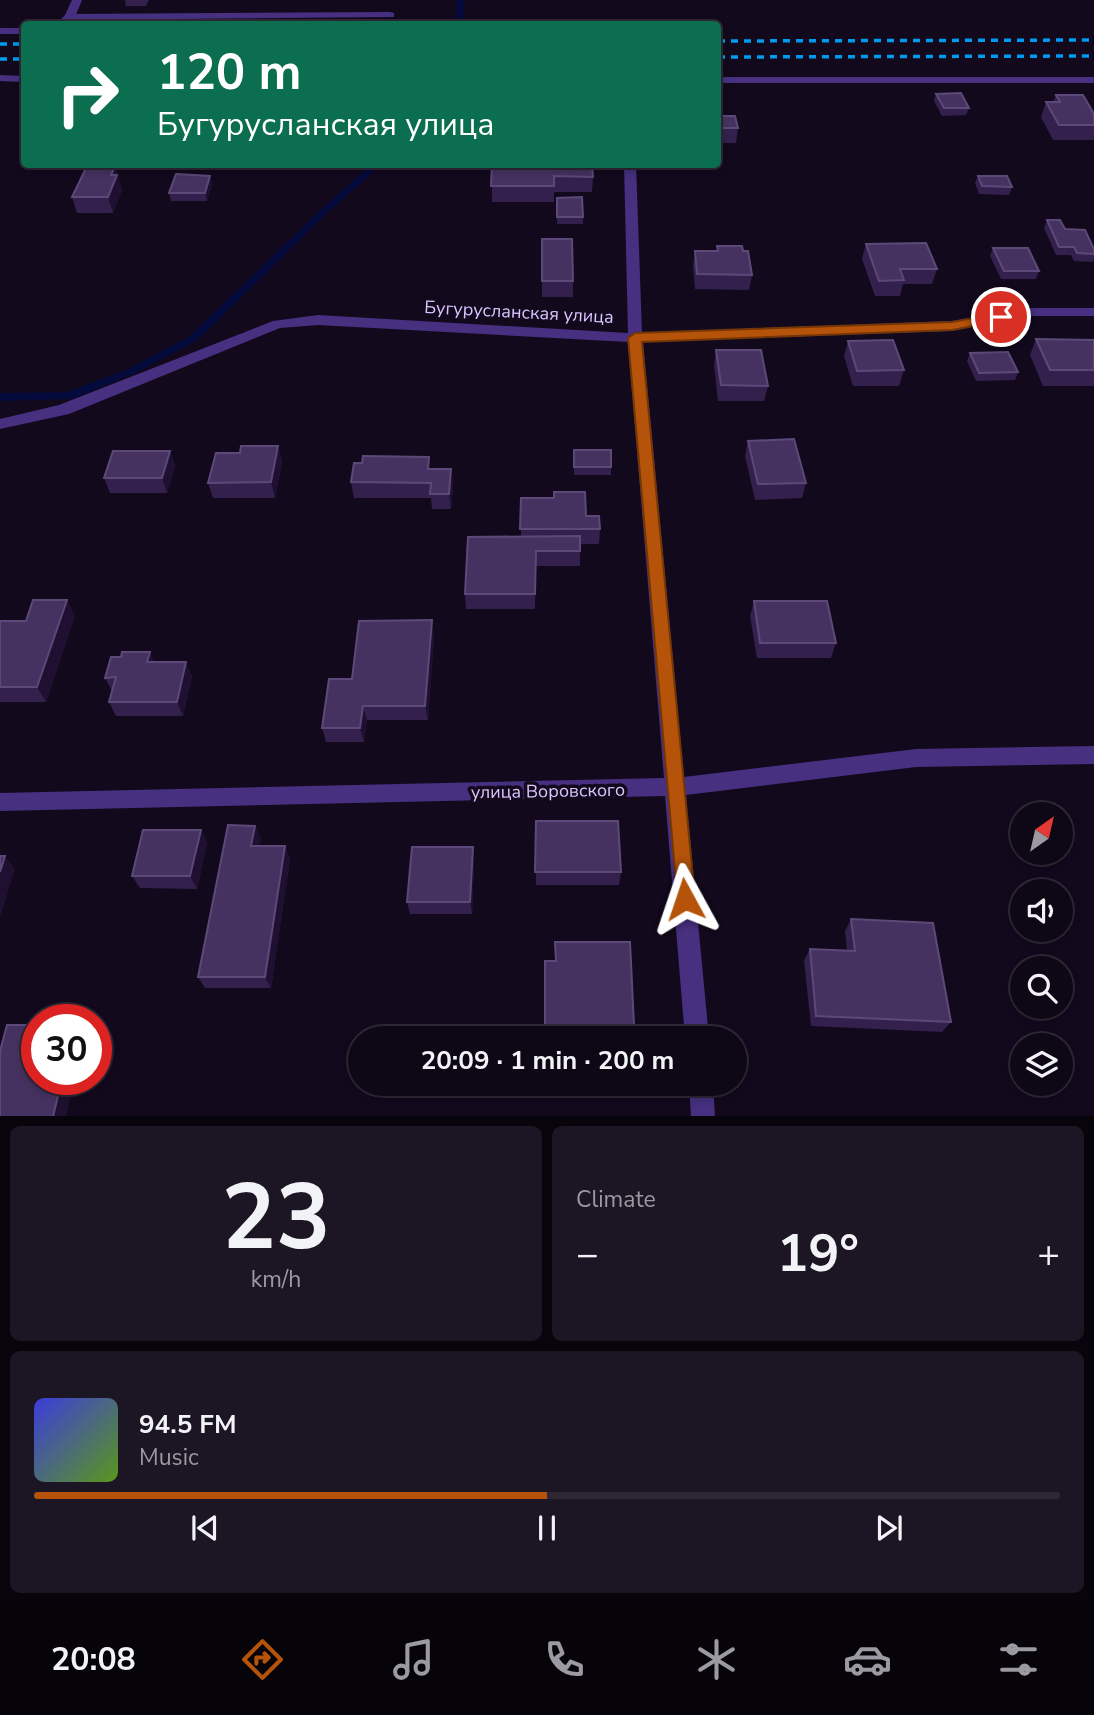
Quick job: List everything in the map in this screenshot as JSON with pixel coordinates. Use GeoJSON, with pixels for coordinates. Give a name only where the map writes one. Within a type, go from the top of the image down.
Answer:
{"type":"FeatureCollection","features":[{"type":"Feature","properties":{"kind":"street"},"geometry":{"type":"LineString","coordinates":[[65,21],[77,0]]}},
{"type":"Feature","properties":{"kind":"street"},"geometry":{"type":"LineString","coordinates":[[65,21],[390,15]]}},
{"type":"Feature","properties":{"kind":"street"},"geometry":{"type":"LineString","coordinates":[[0,31],[21,31]]}},
{"type":"Feature","properties":{"kind":"street"},"geometry":{"type":"LineString","coordinates":[[0,79],[21,79]]}},
{"type":"Feature","properties":{"kind":"street"},"geometry":{"type":"LineString","coordinates":[[721,80],[1094,79]]}},
{"type":"Feature","properties":{"kind":"street"},"geometry":{"type":"LineString","coordinates":[[629,168],[635,338],[696,1026]]}},
{"type":"Feature","properties":{"kind":"street","name":"Бугурусланская улица"},"geometry":{"type":"LineString","coordinates":[[0,424],[63,410],[278,324],[318,320],[635,338],[952,326],[1026,312],[1094,312]]}},
{"type":"Feature","properties":{"kind":"street","name":"улица Воровского"},"geometry":{"type":"LineString","coordinates":[[0,802],[675,787],[916,758],[1094,755]]}},
{"type":"Feature","properties":{"kind":"street"},"geometry":{"type":"LineString","coordinates":[[702,1096],[704,1116]]}},
{"type":"Feature","properties":{"kind":"building"},"geometry":{"type":"Polygon","coordinates":[[[961,93],[969,108],[944,108],[936,94],[961,93]]]}},
{"type":"Feature","properties":{"kind":"building"},"geometry":{"type":"Polygon","coordinates":[[[1056,95],[1083,95],[1094,114],[1094,125],[1059,125],[1046,102],[1060,102],[1056,95]]]}},
{"type":"Feature","properties":{"kind":"building"},"geometry":{"type":"Polygon","coordinates":[[[721,116],[735,116],[738,128],[721,128],[721,116]]]}},
{"type":"Feature","properties":{"kind":"building"},"geometry":{"type":"Polygon","coordinates":[[[86,168],[114,168],[111,175],[117,175],[108,197],[72,197],[86,168]]]}},
{"type":"Feature","properties":{"kind":"building"},"geometry":{"type":"Polygon","coordinates":[[[492,168],[592,168],[593,177],[554,176],[554,186],[491,186],[492,168]]]}},
{"type":"Feature","properties":{"kind":"building"},"geometry":{"type":"Polygon","coordinates":[[[176,174],[210,176],[205,193],[169,193],[176,174]]]}},
{"type":"Feature","properties":{"kind":"building"},"geometry":{"type":"Polygon","coordinates":[[[978,176],[1007,176],[1012,187],[982,186],[978,176]]]}},
{"type":"Feature","properties":{"kind":"building"},"geometry":{"type":"Polygon","coordinates":[[[582,197],[583,217],[557,217],[557,198],[582,197]]]}},
{"type":"Feature","properties":{"kind":"building"},"geometry":{"type":"Polygon","coordinates":[[[1047,220],[1060,220],[1065,229],[1085,230],[1094,254],[1077,253],[1074,247],[1059,247],[1047,220]]]}},
{"type":"Feature","properties":{"kind":"building"},"geometry":{"type":"Polygon","coordinates":[[[542,239],[572,239],[573,281],[542,281],[542,239]]]}},
{"type":"Feature","properties":{"kind":"building"},"geometry":{"type":"Polygon","coordinates":[[[926,243],[937,269],[900,269],[904,280],[879,281],[866,244],[926,243]]]}},
{"type":"Feature","properties":{"kind":"building"},"geometry":{"type":"Polygon","coordinates":[[[717,246],[742,246],[743,251],[748,251],[752,275],[697,274],[695,251],[718,251],[717,246]]]}},
{"type":"Feature","properties":{"kind":"building"},"geometry":{"type":"Polygon","coordinates":[[[993,248],[1028,248],[1039,271],[1004,271],[993,248]]]}},
{"type":"Feature","properties":{"kind":"building"},"geometry":{"type":"Polygon","coordinates":[[[1036,339],[1094,340],[1094,370],[1050,370],[1036,339]]]}},
{"type":"Feature","properties":{"kind":"building"},"geometry":{"type":"Polygon","coordinates":[[[893,340],[904,370],[857,371],[848,341],[893,340]]]}},
{"type":"Feature","properties":{"kind":"building"},"geometry":{"type":"Polygon","coordinates":[[[716,350],[761,350],[768,386],[721,385],[716,350]]]}},
{"type":"Feature","properties":{"kind":"building"},"geometry":{"type":"Polygon","coordinates":[[[1008,352],[1018,372],[979,373],[970,353],[1008,352]]]}},
{"type":"Feature","properties":{"kind":"building"},"geometry":{"type":"Polygon","coordinates":[[[794,439],[806,483],[758,484],[748,441],[794,439]]]}},
{"type":"Feature","properties":{"kind":"building"},"geometry":{"type":"Polygon","coordinates":[[[241,446],[278,446],[271,482],[208,483],[216,453],[240,453],[241,446]]]}},
{"type":"Feature","properties":{"kind":"building"},"geometry":{"type":"Polygon","coordinates":[[[574,450],[611,450],[611,467],[574,467],[574,450]]]}},
{"type":"Feature","properties":{"kind":"building"},"geometry":{"type":"Polygon","coordinates":[[[113,451],[170,451],[162,478],[104,478],[113,451]]]}},
{"type":"Feature","properties":{"kind":"building"},"geometry":{"type":"Polygon","coordinates":[[[363,456],[429,457],[428,469],[451,469],[449,494],[430,494],[431,483],[351,482],[354,463],[362,463],[363,456]]]}},
{"type":"Feature","properties":{"kind":"building"},"geometry":{"type":"Polygon","coordinates":[[[554,492],[585,492],[586,516],[599,516],[600,529],[520,529],[521,498],[554,498],[554,492]]]}},
{"type":"Feature","properties":{"kind":"building"},"geometry":{"type":"Polygon","coordinates":[[[580,536],[580,551],[536,551],[535,594],[465,594],[468,537],[580,536]]]}},
{"type":"Feature","properties":{"kind":"building"},"geometry":{"type":"Polygon","coordinates":[[[33,600],[67,600],[37,687],[0,687],[0,621],[26,621],[33,600]]]}},
{"type":"Feature","properties":{"kind":"building"},"geometry":{"type":"Polygon","coordinates":[[[754,601],[827,601],[836,643],[760,643],[754,601]]]}},
{"type":"Feature","properties":{"kind":"building"},"geometry":{"type":"Polygon","coordinates":[[[432,620],[425,706],[363,706],[360,728],[322,728],[329,679],[352,679],[359,621],[432,620]]]}},
{"type":"Feature","properties":{"kind":"building"},"geometry":{"type":"Polygon","coordinates":[[[122,652],[150,652],[147,662],[186,662],[177,702],[109,702],[116,677],[105,678],[111,657],[121,657],[122,652]]]}},
{"type":"Feature","properties":{"kind":"building"},"geometry":{"type":"Polygon","coordinates":[[[536,821],[618,821],[621,872],[535,872],[536,821]]]}},
{"type":"Feature","properties":{"kind":"building"},"geometry":{"type":"Polygon","coordinates":[[[228,825],[255,826],[251,846],[285,846],[265,977],[198,977],[228,825]]]}},
{"type":"Feature","properties":{"kind":"building"},"geometry":{"type":"Polygon","coordinates":[[[143,830],[201,830],[190,876],[132,876],[143,830]]]}},
{"type":"Feature","properties":{"kind":"building"},"geometry":{"type":"Polygon","coordinates":[[[412,847],[473,847],[470,902],[407,902],[412,847]]]}},
{"type":"Feature","properties":{"kind":"building"},"geometry":{"type":"Polygon","coordinates":[[[0,856],[5,856],[0,872],[0,856]]]}},
{"type":"Feature","properties":{"kind":"building"},"geometry":{"type":"Polygon","coordinates":[[[851,919],[933,923],[951,1022],[816,1016],[810,949],[855,951],[851,919]]]}},
{"type":"Feature","properties":{"kind":"building"},"geometry":{"type":"Polygon","coordinates":[[[555,942],[630,942],[634,1025],[545,1025],[545,961],[556,961],[555,942]]]}},
{"type":"Feature","properties":{"kind":"building"},"geometry":{"type":"Polygon","coordinates":[[[7,1025],[21,1025],[21,1095],[58,1095],[53,1116],[0,1116],[0,1051],[7,1025]]]}},
{"type":"Feature","properties":{"kind":"waterway"},"geometry":{"type":"LineString","coordinates":[[459,21],[461,0]]}},
{"type":"Feature","properties":{"kind":"waterway"},"geometry":{"type":"LineString","coordinates":[[0,397],[68,396],[132,371],[194,338],[320,215],[373,168]]}},
{"type":"Feature","properties":{"kind":"railway"},"geometry":{"type":"LineString","coordinates":[[721,41],[1094,40]]}},
{"type":"Feature","properties":{"kind":"railway"},"geometry":{"type":"LineString","coordinates":[[0,44],[21,44]]}},
{"type":"Feature","properties":{"kind":"railway"},"geometry":{"type":"LineString","coordinates":[[721,57],[1094,56]]}},
{"type":"Feature","properties":{"kind":"railway"},"geometry":{"type":"LineString","coordinates":[[0,59],[21,59]]}},
{"type":"Feature","properties":{"kind":"route"},"geometry":{"type":"LineString","coordinates":[[685,899],[635,338],[952,326],[1001,317]]}}]}
